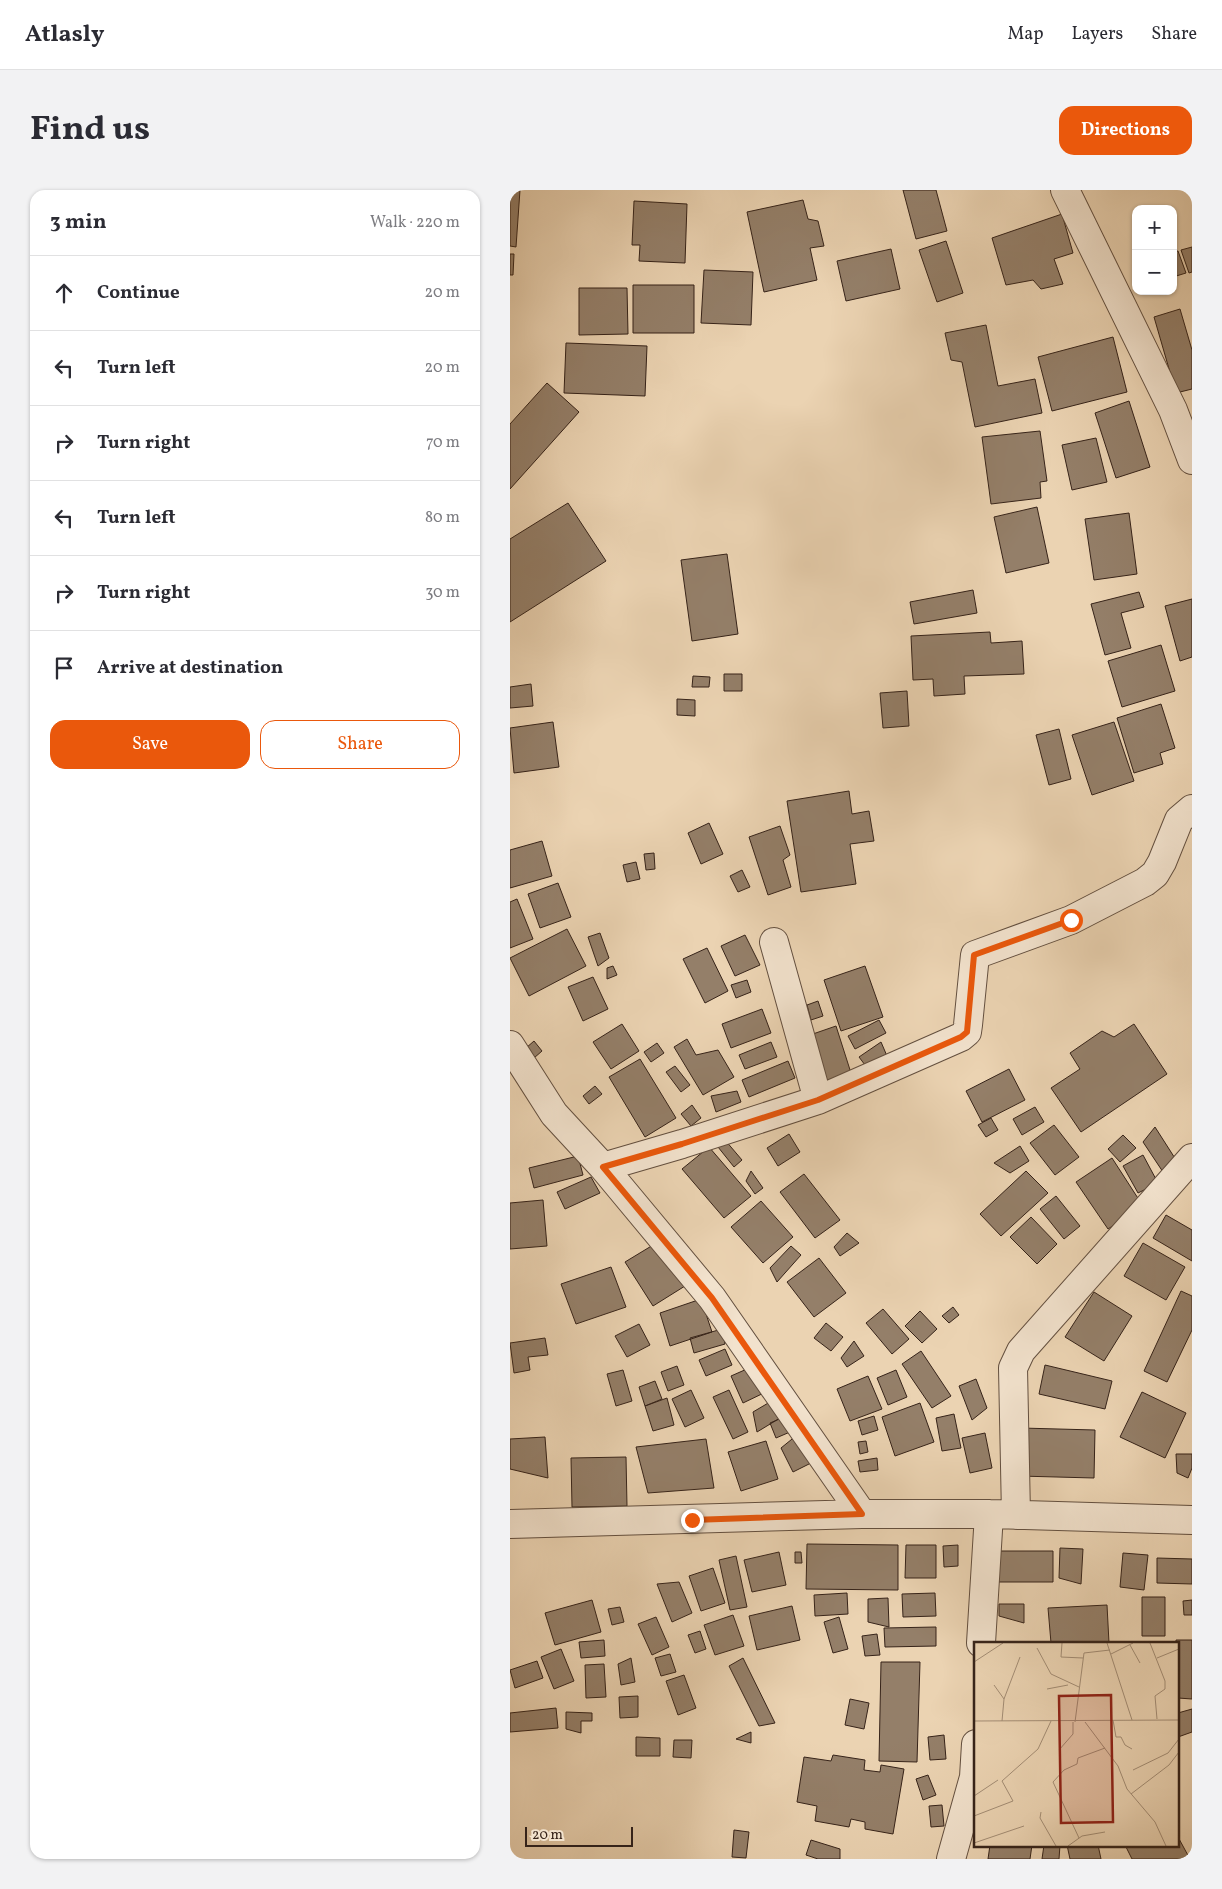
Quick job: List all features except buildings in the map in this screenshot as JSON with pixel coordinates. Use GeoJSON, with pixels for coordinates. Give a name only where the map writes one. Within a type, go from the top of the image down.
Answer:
{"type":"FeatureCollection","features":[{"type":"Feature","properties":{"kind":"street"},"geometry":{"type":"LineString","coordinates":[[1066,190],[1173,410],[1192,460]]}},
{"type":"Feature","properties":{"kind":"street"},"geometry":{"type":"LineString","coordinates":[[603,1167],[682,1144],[818,1100],[961,1037],[967,1032],[974,955],[1071,920],[1145,882],[1155,874],[1162,862],[1179,820],[1192,809]]}},
{"type":"Feature","properties":{"kind":"street"},"geometry":{"type":"LineString","coordinates":[[774,942],[818,1100]]}},
{"type":"Feature","properties":{"kind":"street"},"geometry":{"type":"LineString","coordinates":[[510,1045],[554,1114],[603,1167],[712,1298],[862,1514]]}},
{"type":"Feature","properties":{"kind":"street"},"geometry":{"type":"LineString","coordinates":[[1016,1515],[1013,1368],[1021,1351],[1192,1158]]}},
{"type":"Feature","properties":{"kind":"street"},"geometry":{"type":"LineString","coordinates":[[510,1524],[862,1514],[989,1514],[1192,1520]]}},
{"type":"Feature","properties":{"kind":"street"},"geometry":{"type":"LineString","coordinates":[[982,1642],[989,1514]]}},
{"type":"Feature","properties":{"kind":"street"},"geometry":{"type":"LineString","coordinates":[[950,1859],[974,1777]]}},
{"type":"Feature","properties":{"kind":"route"},"geometry":{"type":"LineString","coordinates":[[692,1520],[862,1514],[712,1298],[603,1167],[682,1144],[818,1100],[961,1037],[967,1032],[974,955],[1071,920]]}}]}
